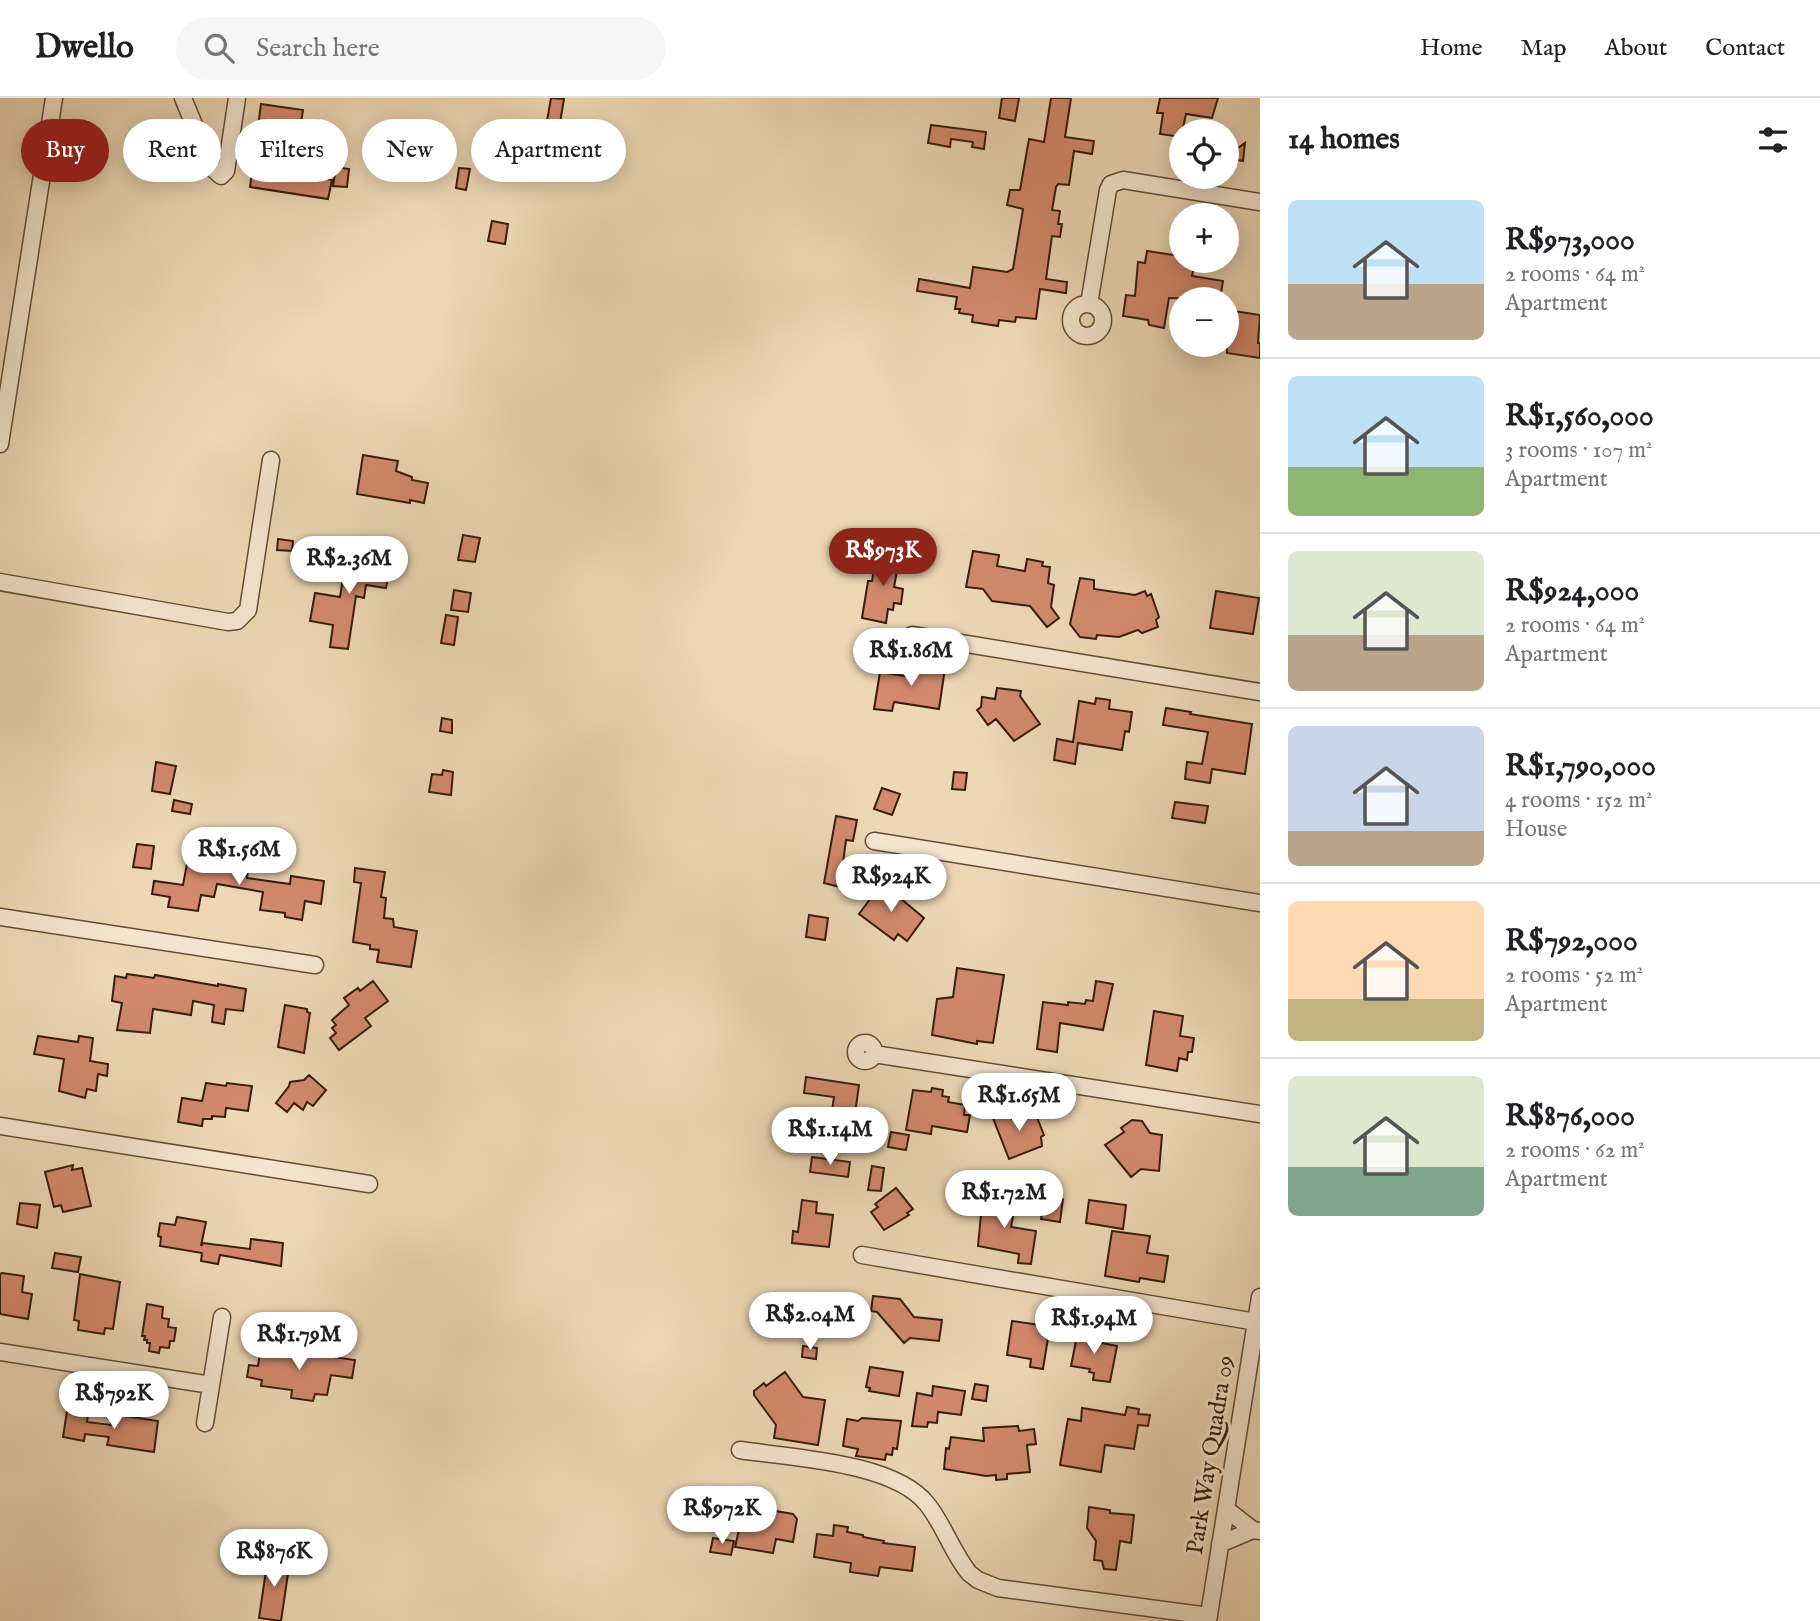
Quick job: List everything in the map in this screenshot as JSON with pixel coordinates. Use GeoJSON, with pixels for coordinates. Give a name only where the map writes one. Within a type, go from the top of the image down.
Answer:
{"type":"FeatureCollection","features":[{"type":"Feature","properties":{"kind":"street"},"geometry":{"type":"LineString","coordinates":[[0,444],[54,98]]}},
{"type":"Feature","properties":{"kind":"street"},"geometry":{"type":"LineString","coordinates":[[183,98],[212,168],[221,176],[226,171],[237,98]]}},
{"type":"Feature","properties":{"kind":"street"},"geometry":{"type":"LineString","coordinates":[[1089,304],[1108,190],[1116,181],[1260,202]]}},
{"type":"Feature","properties":{"kind":"street"},"geometry":{"type":"LineString","coordinates":[[0,582],[228,622],[237,621],[248,610],[271,460]]}},
{"type":"Feature","properties":{"kind":"street"},"geometry":{"type":"LineString","coordinates":[[912,635],[1260,691]]}},
{"type":"Feature","properties":{"kind":"street"},"geometry":{"type":"LineString","coordinates":[[874,841],[1260,903]]}},
{"type":"Feature","properties":{"kind":"street"},"geometry":{"type":"LineString","coordinates":[[0,917],[315,965]]}},
{"type":"Feature","properties":{"kind":"street"},"geometry":{"type":"LineString","coordinates":[[874,1054],[1260,1114]]}},
{"type":"Feature","properties":{"kind":"street"},"geometry":{"type":"LineString","coordinates":[[0,1125],[369,1184]]}},
{"type":"Feature","properties":{"kind":"street"},"geometry":{"type":"LineString","coordinates":[[862,1255],[1256,1322]]}},
{"type":"Feature","properties":{"kind":"street","name":"Park Way Quadra 09"},"geometry":{"type":"LineString","coordinates":[[1209,1619],[1260,1297]]}},
{"type":"Feature","properties":{"kind":"street"},"geometry":{"type":"LineString","coordinates":[[205,1423],[222,1317]]}},
{"type":"Feature","properties":{"kind":"street"},"geometry":{"type":"LineString","coordinates":[[0,1352],[211,1385]]}},
{"type":"Feature","properties":{"kind":"street"},"geometry":{"type":"LineString","coordinates":[[740,1450],[862,1469],[900,1481],[927,1503],[962,1564],[969,1573],[986,1584],[1209,1619]]}},
{"type":"Feature","properties":{"kind":"street"},"geometry":{"type":"LineString","coordinates":[[1226,1509],[1256,1530]]}},
{"type":"Feature","properties":{"kind":"street"},"geometry":{"type":"LineString","coordinates":[[1220,1544],[1256,1530]]}},
{"type":"Feature","properties":{"kind":"building"},"geometry":{"type":"Polygon","coordinates":[[[551,98],[564,99],[561,119],[547,119],[551,98]]]}},
{"type":"Feature","properties":{"kind":"building"},"geometry":{"type":"Polygon","coordinates":[[[1002,98],[1019,98],[1015,121],[999,118],[1002,98]]]}},
{"type":"Feature","properties":{"kind":"building"},"geometry":{"type":"Polygon","coordinates":[[[1051,98],[1071,98],[1065,137],[1094,141],[1092,154],[1074,151],[1069,185],[1058,184],[1056,187],[1052,210],[1060,211],[1058,224],[1062,224],[1060,237],[1052,236],[1046,279],[1067,282],[1066,293],[1040,289],[1036,319],[1016,317],[1015,322],[999,320],[998,326],[972,322],[973,315],[959,313],[960,309],[955,309],[957,297],[917,291],[919,279],[970,288],[973,267],[1007,272],[1013,269],[1023,209],[1007,205],[1010,190],[1020,190],[1029,139],[1044,142],[1051,98]]]}},
{"type":"Feature","properties":{"kind":"building"},"geometry":{"type":"Polygon","coordinates":[[[1160,98],[1218,98],[1212,118],[1186,114],[1185,119],[1169,119],[1169,135],[1160,134],[1163,113],[1157,113],[1160,98]]]}},
{"type":"Feature","properties":{"kind":"building"},"geometry":{"type":"Polygon","coordinates":[[[261,104],[303,110],[302,119],[259,119],[261,104]]]}},
{"type":"Feature","properties":{"kind":"building"},"geometry":{"type":"Polygon","coordinates":[[[931,125],[986,132],[984,149],[972,147],[973,142],[951,139],[950,147],[928,143],[931,125]]]}},
{"type":"Feature","properties":{"kind":"building"},"geometry":{"type":"Polygon","coordinates":[[[1245,143],[1243,161],[1239,160],[1239,147],[1245,143]]]}},
{"type":"Feature","properties":{"kind":"building"},"geometry":{"type":"Polygon","coordinates":[[[459,168],[470,169],[466,190],[456,188],[459,168]]]}},
{"type":"Feature","properties":{"kind":"building"},"geometry":{"type":"Polygon","coordinates":[[[251,182],[332,182],[328,199],[250,187],[251,182]]]}},
{"type":"Feature","properties":{"kind":"building"},"geometry":{"type":"Polygon","coordinates":[[[334,182],[348,182],[347,187],[333,186],[334,182]]]}},
{"type":"Feature","properties":{"kind":"building"},"geometry":{"type":"Polygon","coordinates":[[[492,221],[508,224],[505,244],[488,241],[492,221]]]}},
{"type":"Feature","properties":{"kind":"building"},"geometry":{"type":"Polygon","coordinates":[[[1147,251],[1169,254],[1169,273],[1193,273],[1192,276],[1223,281],[1222,287],[1169,287],[1164,328],[1149,325],[1148,320],[1123,316],[1126,295],[1135,296],[1138,262],[1145,263],[1147,251]]]}},
{"type":"Feature","properties":{"kind":"building"},"geometry":{"type":"Polygon","coordinates":[[[1239,312],[1260,315],[1260,358],[1239,355],[1239,312]]]}},
{"type":"Feature","properties":{"kind":"building"},"geometry":{"type":"Polygon","coordinates":[[[363,455],[398,461],[396,471],[412,477],[412,480],[428,483],[424,503],[357,494],[363,455]]]}},
{"type":"Feature","properties":{"kind":"building"},"geometry":{"type":"Polygon","coordinates":[[[463,535],[480,538],[475,562],[458,560],[463,535]]]}},
{"type":"Feature","properties":{"kind":"building"},"geometry":{"type":"Polygon","coordinates":[[[278,539],[293,541],[292,551],[277,550],[278,539]]]}},
{"type":"Feature","properties":{"kind":"building"},"geometry":{"type":"Polygon","coordinates":[[[877,550],[898,553],[894,587],[903,589],[901,604],[894,603],[893,610],[888,609],[886,623],[862,618],[868,581],[872,581],[877,550]]]}},
{"type":"Feature","properties":{"kind":"building"},"geometry":{"type":"Polygon","coordinates":[[[973,551],[999,555],[997,566],[1025,571],[1027,559],[1043,562],[1042,566],[1050,567],[1048,583],[1054,585],[1051,607],[1059,618],[1047,627],[1030,606],[992,601],[983,589],[966,587],[973,551]]]}},
{"type":"Feature","properties":{"kind":"building"},"geometry":{"type":"Polygon","coordinates":[[[347,553],[391,559],[386,588],[366,585],[364,598],[356,596],[348,649],[330,647],[333,625],[310,621],[315,593],[340,597],[347,553]]]}},
{"type":"Feature","properties":{"kind":"building"},"geometry":{"type":"Polygon","coordinates":[[[1080,578],[1094,580],[1094,589],[1135,595],[1145,591],[1147,596],[1151,594],[1159,617],[1156,620],[1158,627],[1119,637],[1080,637],[1070,624],[1080,578]]]}},
{"type":"Feature","properties":{"kind":"building"},"geometry":{"type":"Polygon","coordinates":[[[454,590],[471,593],[468,612],[451,610],[454,590]]]}},
{"type":"Feature","properties":{"kind":"building"},"geometry":{"type":"Polygon","coordinates":[[[1216,591],[1259,598],[1253,634],[1210,628],[1216,591]]]}},
{"type":"Feature","properties":{"kind":"building"},"geometry":{"type":"Polygon","coordinates":[[[446,615],[458,617],[454,645],[441,643],[446,615]]]}},
{"type":"Feature","properties":{"kind":"building"},"geometry":{"type":"Polygon","coordinates":[[[914,663],[945,668],[939,709],[894,702],[892,711],[874,709],[880,672],[912,677],[914,663]]]}},
{"type":"Feature","properties":{"kind":"building"},"geometry":{"type":"Polygon","coordinates":[[[997,688],[1021,691],[1020,696],[1040,724],[1014,741],[996,719],[988,725],[977,710],[981,707],[982,697],[995,699],[997,688]]]}},
{"type":"Feature","properties":{"kind":"building"},"geometry":{"type":"Polygon","coordinates":[[[1096,698],[1110,700],[1109,709],[1132,712],[1129,732],[1125,731],[1122,750],[1078,743],[1075,764],[1054,760],[1057,739],[1073,742],[1079,701],[1095,704],[1096,698]]]}},
{"type":"Feature","properties":{"kind":"building"},"geometry":{"type":"Polygon","coordinates":[[[1166,708],[1252,724],[1245,774],[1212,769],[1210,783],[1185,779],[1187,762],[1202,764],[1208,732],[1163,725],[1166,708]]]}},
{"type":"Feature","properties":{"kind":"building"},"geometry":{"type":"Polygon","coordinates":[[[442,718],[452,720],[452,733],[440,731],[442,718]]]}},
{"type":"Feature","properties":{"kind":"building"},"geometry":{"type":"Polygon","coordinates":[[[156,762],[176,766],[170,794],[152,791],[156,762]]]}},
{"type":"Feature","properties":{"kind":"building"},"geometry":{"type":"Polygon","coordinates":[[[443,770],[453,772],[451,795],[429,792],[432,774],[442,775],[443,770]]]}},
{"type":"Feature","properties":{"kind":"building"},"geometry":{"type":"Polygon","coordinates":[[[954,772],[967,773],[965,790],[952,789],[954,772]]]}},
{"type":"Feature","properties":{"kind":"building"},"geometry":{"type":"Polygon","coordinates":[[[882,788],[900,794],[892,815],[874,809],[882,788]]]}},
{"type":"Feature","properties":{"kind":"building"},"geometry":{"type":"Polygon","coordinates":[[[174,800],[192,804],[190,814],[172,811],[174,800]]]}},
{"type":"Feature","properties":{"kind":"building"},"geometry":{"type":"Polygon","coordinates":[[[1175,802],[1208,806],[1205,823],[1172,818],[1175,802]]]}},
{"type":"Feature","properties":{"kind":"building"},"geometry":{"type":"Polygon","coordinates":[[[836,816],[857,820],[853,841],[846,840],[840,887],[824,883],[836,816]]]}},
{"type":"Feature","properties":{"kind":"building"},"geometry":{"type":"Polygon","coordinates":[[[137,844],[154,846],[151,869],[133,867],[137,844]]]}},
{"type":"Feature","properties":{"kind":"building"},"geometry":{"type":"Polygon","coordinates":[[[218,856],[249,860],[247,878],[290,884],[291,876],[324,881],[321,904],[305,901],[302,920],[285,917],[285,913],[260,910],[263,892],[217,884],[214,897],[201,895],[198,911],[168,907],[170,897],[152,894],[154,881],[183,885],[188,858],[217,861],[218,856]]]}},
{"type":"Feature","properties":{"kind":"building"},"geometry":{"type":"Polygon","coordinates":[[[355,868],[385,872],[381,897],[386,898],[384,918],[393,919],[394,927],[417,931],[411,967],[377,962],[379,950],[370,949],[370,945],[353,942],[361,883],[354,882],[355,868]]]}},
{"type":"Feature","properties":{"kind":"building"},"geometry":{"type":"Polygon","coordinates":[[[882,883],[924,918],[907,941],[898,934],[894,940],[859,914],[882,883]]]}},
{"type":"Feature","properties":{"kind":"building"},"geometry":{"type":"Polygon","coordinates":[[[809,915],[828,918],[825,940],[806,937],[809,915]]]}},
{"type":"Feature","properties":{"kind":"building"},"geometry":{"type":"Polygon","coordinates":[[[957,968],[1004,975],[993,1043],[977,1041],[977,1044],[932,1035],[937,999],[953,997],[957,968]]]}},
{"type":"Feature","properties":{"kind":"building"},"geometry":{"type":"Polygon","coordinates":[[[127,974],[154,978],[155,975],[246,989],[243,1011],[226,1009],[224,1024],[212,1022],[214,1005],[193,1001],[191,1015],[153,1009],[150,1033],[117,1030],[122,1003],[112,1001],[115,976],[126,978],[127,974]]]}},
{"type":"Feature","properties":{"kind":"building"},"geometry":{"type":"Polygon","coordinates":[[[373,981],[388,1001],[365,1018],[371,1026],[339,1050],[330,1038],[336,1033],[332,1028],[336,1025],[332,1020],[349,1005],[344,998],[373,981]]]}},
{"type":"Feature","properties":{"kind":"building"},"geometry":{"type":"Polygon","coordinates":[[[1096,981],[1113,984],[1103,1030],[1060,1023],[1057,1052],[1037,1049],[1043,1002],[1068,1005],[1068,1002],[1085,1004],[1086,1000],[1093,1001],[1096,981]]]}},
{"type":"Feature","properties":{"kind":"building"},"geometry":{"type":"Polygon","coordinates":[[[285,1005],[307,1009],[310,1013],[304,1053],[278,1047],[285,1005]]]}},
{"type":"Feature","properties":{"kind":"building"},"geometry":{"type":"Polygon","coordinates":[[[1154,1011],[1183,1016],[1180,1036],[1194,1038],[1192,1052],[1188,1052],[1187,1060],[1179,1058],[1177,1071],[1146,1065],[1154,1011]]]}},
{"type":"Feature","properties":{"kind":"building"},"geometry":{"type":"Polygon","coordinates":[[[38,1036],[78,1042],[79,1036],[93,1038],[90,1061],[108,1064],[107,1076],[98,1074],[96,1091],[87,1089],[85,1098],[59,1091],[64,1059],[34,1054],[38,1036]]]}},
{"type":"Feature","properties":{"kind":"building"},"geometry":{"type":"Polygon","coordinates":[[[309,1075],[326,1090],[313,1106],[307,1102],[303,1110],[294,1103],[287,1112],[276,1103],[290,1082],[304,1080],[309,1075]]]}},
{"type":"Feature","properties":{"kind":"building"},"geometry":{"type":"Polygon","coordinates":[[[806,1077],[859,1085],[852,1135],[829,1132],[834,1097],[804,1093],[806,1077]]]}},
{"type":"Feature","properties":{"kind":"building"},"geometry":{"type":"Polygon","coordinates":[[[206,1083],[252,1086],[248,1111],[226,1108],[225,1117],[212,1116],[212,1119],[203,1119],[202,1126],[178,1122],[182,1098],[202,1101],[206,1083]]]}},
{"type":"Feature","properties":{"kind":"building"},"geometry":{"type":"Polygon","coordinates":[[[932,1088],[943,1090],[942,1096],[949,1097],[948,1102],[965,1105],[964,1115],[970,1115],[967,1132],[932,1126],[931,1134],[906,1130],[913,1090],[931,1092],[932,1088]]]}},
{"type":"Feature","properties":{"kind":"building"},"geometry":{"type":"Polygon","coordinates":[[[1034,1110],[1044,1135],[1041,1137],[1042,1146],[1009,1159],[993,1118],[1009,1112],[1012,1119],[1034,1110]]]}},
{"type":"Feature","properties":{"kind":"building"},"geometry":{"type":"Polygon","coordinates":[[[1132,1120],[1142,1121],[1150,1133],[1162,1135],[1159,1171],[1141,1169],[1131,1177],[1105,1145],[1124,1132],[1121,1128],[1132,1120]]]}},
{"type":"Feature","properties":{"kind":"building"},"geometry":{"type":"Polygon","coordinates":[[[891,1132],[909,1135],[906,1150],[888,1147],[891,1132]]]}},
{"type":"Feature","properties":{"kind":"building"},"geometry":{"type":"Polygon","coordinates":[[[812,1157],[850,1162],[848,1177],[810,1172],[812,1157]]]}},
{"type":"Feature","properties":{"kind":"building"},"geometry":{"type":"Polygon","coordinates":[[[73,1165],[72,1170],[82,1168],[91,1206],[63,1212],[61,1205],[54,1207],[45,1172],[73,1165]]]}},
{"type":"Feature","properties":{"kind":"building"},"geometry":{"type":"Polygon","coordinates":[[[872,1166],[884,1168],[881,1191],[868,1190],[872,1166]]]}},
{"type":"Feature","properties":{"kind":"building"},"geometry":{"type":"Polygon","coordinates":[[[896,1188],[913,1209],[907,1213],[909,1215],[884,1230],[871,1212],[878,1207],[875,1204],[896,1188]]]}},
{"type":"Feature","properties":{"kind":"building"},"geometry":{"type":"Polygon","coordinates":[[[983,1194],[1007,1197],[1006,1203],[1015,1206],[1011,1227],[1036,1231],[1031,1264],[1018,1263],[1019,1254],[978,1246],[983,1194]]]}},
{"type":"Feature","properties":{"kind":"building"},"geometry":{"type":"Polygon","coordinates":[[[1045,1196],[1063,1199],[1060,1222],[1041,1219],[1045,1196]]]}},
{"type":"Feature","properties":{"kind":"building"},"geometry":{"type":"Polygon","coordinates":[[[802,1200],[817,1202],[816,1213],[833,1215],[829,1247],[792,1243],[793,1231],[798,1232],[802,1200]]]}},
{"type":"Feature","properties":{"kind":"building"},"geometry":{"type":"Polygon","coordinates":[[[1089,1200],[1126,1205],[1123,1229],[1086,1223],[1089,1200]]]}},
{"type":"Feature","properties":{"kind":"building"},"geometry":{"type":"Polygon","coordinates":[[[20,1203],[40,1205],[37,1228],[17,1224],[20,1203]]]}},
{"type":"Feature","properties":{"kind":"building"},"geometry":{"type":"Polygon","coordinates":[[[177,1217],[206,1222],[201,1246],[203,1243],[250,1249],[251,1239],[283,1243],[281,1266],[220,1255],[218,1264],[201,1261],[202,1253],[160,1246],[160,1223],[175,1225],[177,1217]]]}},
{"type":"Feature","properties":{"kind":"building"},"geometry":{"type":"Polygon","coordinates":[[[1112,1231],[1150,1236],[1147,1253],[1168,1256],[1164,1282],[1140,1278],[1139,1282],[1105,1276],[1112,1231]]]}},
{"type":"Feature","properties":{"kind":"building"},"geometry":{"type":"Polygon","coordinates":[[[55,1253],[81,1257],[78,1272],[52,1268],[55,1253]]]}},
{"type":"Feature","properties":{"kind":"building"},"geometry":{"type":"Polygon","coordinates":[[[2,1273],[24,1276],[22,1292],[32,1294],[28,1319],[0,1314],[2,1273]]]}},
{"type":"Feature","properties":{"kind":"building"},"geometry":{"type":"Polygon","coordinates":[[[80,1274],[120,1282],[113,1329],[105,1328],[104,1334],[78,1330],[79,1321],[74,1320],[80,1274]]]}},
{"type":"Feature","properties":{"kind":"building"},"geometry":{"type":"Polygon","coordinates":[[[873,1296],[900,1299],[914,1317],[942,1320],[939,1341],[910,1338],[904,1343],[877,1312],[871,1311],[873,1296]]]}},
{"type":"Feature","properties":{"kind":"building"},"geometry":{"type":"Polygon","coordinates":[[[147,1304],[163,1307],[162,1318],[169,1319],[168,1327],[176,1328],[174,1341],[170,1341],[169,1348],[160,1347],[159,1353],[149,1351],[150,1343],[142,1336],[147,1304]]]}},
{"type":"Feature","properties":{"kind":"building"},"geometry":{"type":"Polygon","coordinates":[[[1012,1321],[1047,1326],[1045,1337],[1048,1338],[1043,1369],[1030,1367],[1031,1359],[1007,1355],[1012,1321]]]}},
{"type":"Feature","properties":{"kind":"building"},"geometry":{"type":"Polygon","coordinates":[[[1078,1331],[1104,1335],[1102,1343],[1117,1346],[1110,1382],[1093,1380],[1094,1373],[1089,1372],[1090,1369],[1071,1366],[1078,1331]]]}},
{"type":"Feature","properties":{"kind":"building"},"geometry":{"type":"Polygon","coordinates":[[[803,1346],[817,1348],[816,1359],[802,1357],[803,1346]]]}},
{"type":"Feature","properties":{"kind":"building"},"geometry":{"type":"Polygon","coordinates":[[[261,1347],[355,1360],[352,1378],[331,1375],[327,1395],[315,1394],[313,1401],[291,1398],[292,1390],[261,1386],[262,1380],[247,1377],[249,1365],[258,1366],[261,1347]]]}},
{"type":"Feature","properties":{"kind":"building"},"geometry":{"type":"Polygon","coordinates":[[[870,1367],[903,1372],[899,1396],[869,1391],[870,1388],[866,1387],[870,1367]]]}},
{"type":"Feature","properties":{"kind":"building"},"geometry":{"type":"Polygon","coordinates":[[[785,1372],[803,1397],[825,1400],[818,1445],[774,1438],[776,1425],[754,1395],[754,1391],[764,1383],[766,1386],[785,1372]]]}},
{"type":"Feature","properties":{"kind":"building"},"geometry":{"type":"Polygon","coordinates":[[[975,1384],[988,1386],[986,1401],[972,1399],[975,1384]]]}},
{"type":"Feature","properties":{"kind":"building"},"geometry":{"type":"Polygon","coordinates":[[[933,1386],[965,1391],[961,1415],[938,1412],[937,1423],[928,1422],[927,1427],[912,1426],[917,1393],[932,1396],[933,1386]]]}},
{"type":"Feature","properties":{"kind":"building"},"geometry":{"type":"Polygon","coordinates":[[[1127,1407],[1139,1409],[1138,1414],[1150,1415],[1148,1426],[1138,1425],[1134,1449],[1105,1445],[1101,1472],[1060,1465],[1068,1419],[1081,1421],[1082,1408],[1125,1415],[1127,1407]]]}},
{"type":"Feature","properties":{"kind":"building"},"geometry":{"type":"Polygon","coordinates":[[[67,1411],[88,1414],[87,1422],[111,1425],[112,1414],[158,1421],[154,1452],[107,1445],[109,1437],[85,1434],[84,1441],[63,1437],[67,1411]]]}},
{"type":"Feature","properties":{"kind":"building"},"geometry":{"type":"Polygon","coordinates":[[[862,1418],[901,1421],[897,1449],[893,1448],[892,1455],[886,1454],[885,1460],[856,1456],[858,1449],[843,1446],[847,1419],[858,1421],[862,1418]]]}},
{"type":"Feature","properties":{"kind":"building"},"geometry":{"type":"Polygon","coordinates":[[[1018,1426],[1019,1431],[1034,1429],[1036,1444],[1027,1445],[1030,1472],[1007,1474],[1007,1479],[996,1480],[996,1475],[986,1476],[944,1469],[946,1448],[949,1449],[951,1437],[984,1441],[983,1428],[1018,1426]]]}},
{"type":"Feature","properties":{"kind":"building"},"geometry":{"type":"Polygon","coordinates":[[[751,1507],[793,1514],[797,1519],[793,1542],[776,1539],[773,1553],[735,1547],[742,1517],[751,1507]]]}},
{"type":"Feature","properties":{"kind":"building"},"geometry":{"type":"Polygon","coordinates":[[[1089,1507],[1110,1510],[1110,1513],[1134,1515],[1131,1543],[1120,1541],[1116,1570],[1104,1569],[1102,1561],[1094,1560],[1096,1541],[1087,1528],[1089,1507]]]}},
{"type":"Feature","properties":{"kind":"building"},"geometry":{"type":"Polygon","coordinates":[[[834,1525],[848,1527],[847,1532],[884,1541],[883,1543],[915,1547],[912,1571],[880,1567],[878,1576],[850,1572],[851,1563],[814,1557],[817,1534],[833,1536],[834,1525]]]}},
{"type":"Feature","properties":{"kind":"building"},"geometry":{"type":"Polygon","coordinates":[[[713,1538],[734,1541],[731,1555],[710,1552],[713,1538]]]}},
{"type":"Feature","properties":{"kind":"building"},"geometry":{"type":"Polygon","coordinates":[[[268,1557],[290,1560],[281,1621],[259,1618],[268,1557]]]}}]}
